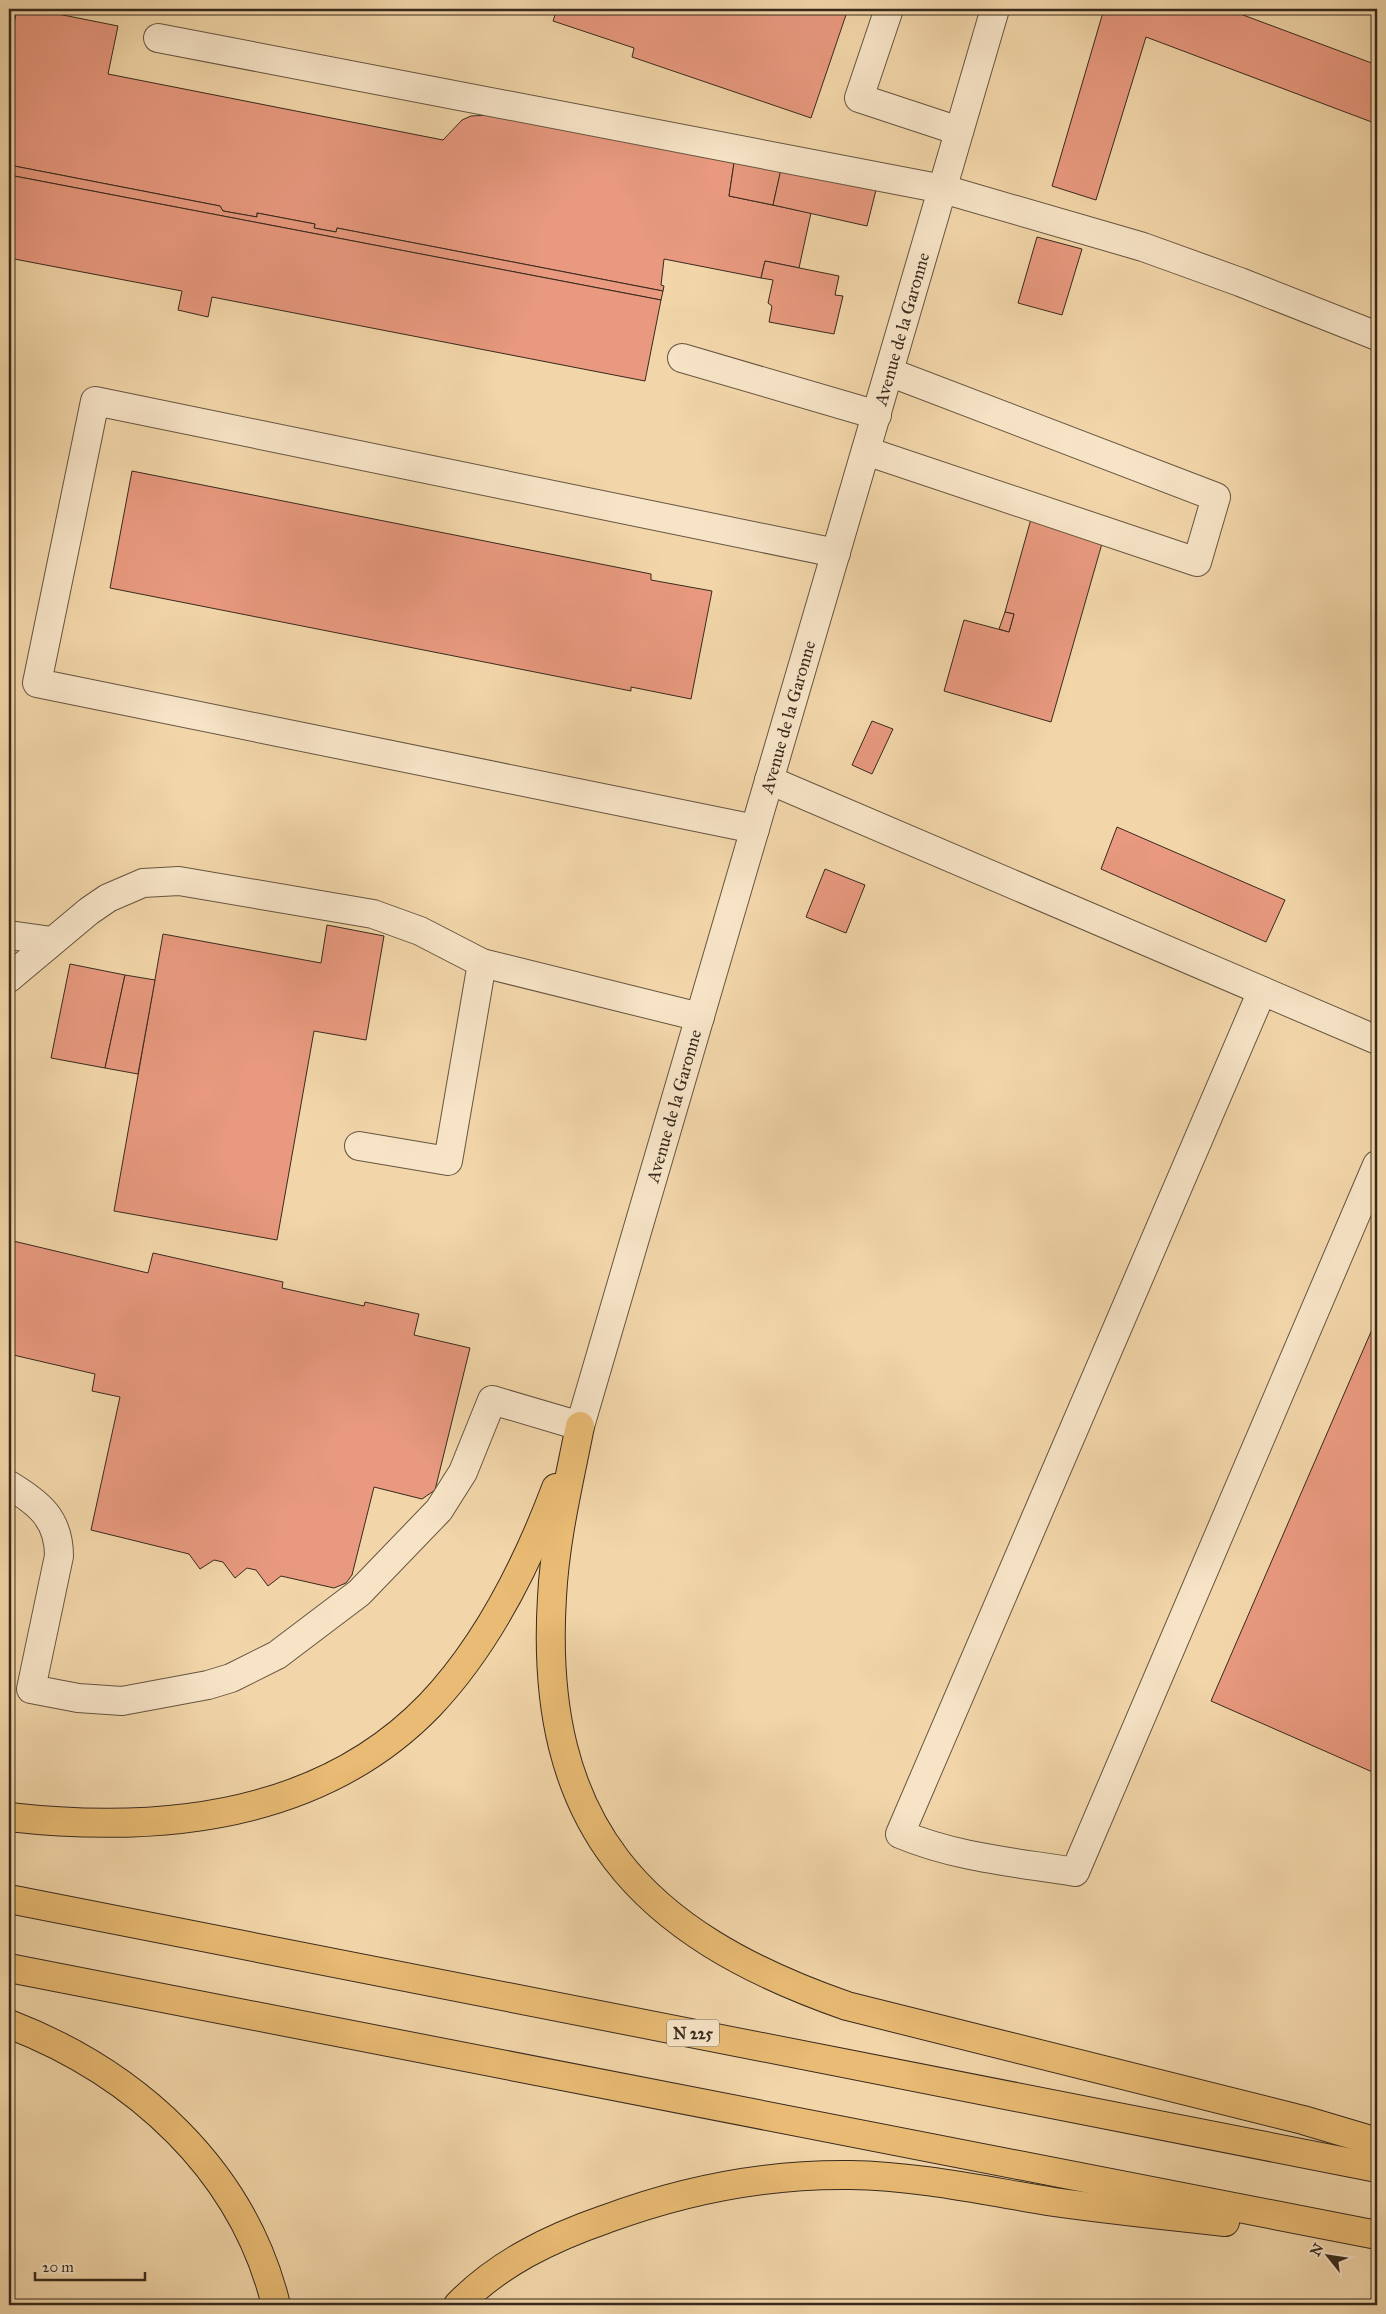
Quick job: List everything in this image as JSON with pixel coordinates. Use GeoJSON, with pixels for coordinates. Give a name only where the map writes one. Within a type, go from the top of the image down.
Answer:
{"type":"FeatureCollection","features":[{"type":"Feature","properties":{"kind":"highway"},"geometry":{"type":"LineString","coordinates":[[9,1817],[98,1824],[156,1822],[217,1815],[295,1793],[325,1780],[370,1755],[429,1705],[479,1641],[526,1559],[580,1426]]}},
{"type":"Feature","properties":{"kind":"highway"},"geometry":{"type":"LineString","coordinates":[[580,1426],[559,1539],[552,1594],[551,1663],[557,1722],[572,1779],[596,1828],[627,1873],[668,1914],[736,1960],[792,1986],[847,2006],[1303,2120],[1377,2142]]}},
{"type":"Feature","properties":{"kind":"highway","name":"N 225"},"geometry":{"type":"LineString","coordinates":[[9,1899],[1377,2168]]}},
{"type":"Feature","properties":{"kind":"highway"},"geometry":{"type":"LineString","coordinates":[[9,1968],[1377,2236]]}},
{"type":"Feature","properties":{"kind":"highway"},"geometry":{"type":"LineString","coordinates":[[9,2024],[74,2054],[118,2081],[146,2103],[192,2145],[232,2198],[249,2228],[262,2259],[276,2305]]}},
{"type":"Feature","properties":{"kind":"highway"},"geometry":{"type":"LineString","coordinates":[[458,2305],[484,2282],[511,2263],[554,2238],[637,2208],[703,2191],[759,2180],[788,2177],[850,2175],[904,2179],[1114,2210],[1377,2236]]}},
{"type":"Feature","properties":{"kind":"street"},"geometry":{"type":"LineString","coordinates":[[889,9],[859,98],[959,131]]}},
{"type":"Feature","properties":{"kind":"street","name":"Avenue de la Garonne"},"geometry":{"type":"LineString","coordinates":[[580,1426],[995,9]]}},
{"type":"Feature","properties":{"kind":"street"},"geometry":{"type":"LineString","coordinates":[[158,38],[942,189],[1143,247],[1240,282],[1377,336]]}},
{"type":"Feature","properties":{"kind":"street"},"geometry":{"type":"LineString","coordinates":[[682,358],[877,415]]}},
{"type":"Feature","properties":{"kind":"street"},"geometry":{"type":"LineString","coordinates":[[866,451],[1197,562],[1216,497],[889,372]]}},
{"type":"Feature","properties":{"kind":"street"},"geometry":{"type":"LineString","coordinates":[[755,829],[37,683],[95,401],[836,552]]}},
{"type":"Feature","properties":{"kind":"street"},"geometry":{"type":"LineString","coordinates":[[770,780],[1377,1040]]}},
{"type":"Feature","properties":{"kind":"street"},"geometry":{"type":"LineString","coordinates":[[9,978],[89,911],[127,888],[161,880],[178,880],[381,916],[420,930],[482,963],[700,1017]]}},
{"type":"Feature","properties":{"kind":"street"},"geometry":{"type":"LineString","coordinates":[[9,934],[52,941]]}},
{"type":"Feature","properties":{"kind":"street"},"geometry":{"type":"LineString","coordinates":[[359,1146],[448,1161],[482,963]]}},
{"type":"Feature","properties":{"kind":"street"},"geometry":{"type":"LineString","coordinates":[[1262,991],[900,1834],[929,1846],[960,1854],[1075,1872],[1377,1165]]}},
{"type":"Feature","properties":{"kind":"street"},"geometry":{"type":"LineString","coordinates":[[9,1485],[29,1498],[47,1515],[55,1527],[59,1541],[59,1556],[32,1689],[78,1698],[122,1701],[208,1685],[256,1668],[302,1638],[359,1593],[439,1510],[452,1492],[463,1472],[492,1400],[580,1426]]}},
{"type":"Feature","properties":{"kind":"building"},"geometry":{"type":"Polygon","coordinates":[[[17,9],[33,9],[118,26],[108,74],[443,140],[462,120],[471,116],[492,115],[734,163],[729,196],[811,213],[799,268],[765,261],[761,278],[664,259],[661,285],[664,286],[663,291],[337,228],[336,232],[314,228],[315,224],[257,213],[257,217],[223,211],[220,206],[9,165],[9,48],[17,9]]]}},
{"type":"Feature","properties":{"kind":"building"},"geometry":{"type":"Polygon","coordinates":[[[557,9],[848,9],[811,118],[632,57],[634,48],[553,21],[557,9]]]}},
{"type":"Feature","properties":{"kind":"building"},"geometry":{"type":"Polygon","coordinates":[[[1104,9],[1227,9],[1377,65],[1377,124],[1146,37],[1096,200],[1052,186],[1104,9]]]}},
{"type":"Feature","properties":{"kind":"building"},"geometry":{"type":"Polygon","coordinates":[[[734,163],[781,170],[773,205],[729,196],[734,163]]]}},
{"type":"Feature","properties":{"kind":"building"},"geometry":{"type":"Polygon","coordinates":[[[9,165],[220,206],[223,211],[257,217],[257,213],[315,224],[314,228],[336,232],[337,228],[663,291],[661,300],[9,175],[9,165]]]}},
{"type":"Feature","properties":{"kind":"building"},"geometry":{"type":"Polygon","coordinates":[[[781,169],[876,190],[867,226],[773,205],[781,169]]]}},
{"type":"Feature","properties":{"kind":"building"},"geometry":{"type":"Polygon","coordinates":[[[9,175],[661,300],[645,381],[212,297],[208,317],[178,310],[182,291],[9,258],[9,175]]]}},
{"type":"Feature","properties":{"kind":"building"},"geometry":{"type":"Polygon","coordinates":[[[1037,237],[1082,249],[1062,315],[1018,303],[1037,237]]]}},
{"type":"Feature","properties":{"kind":"building"},"geometry":{"type":"Polygon","coordinates":[[[765,261],[839,276],[835,295],[843,296],[834,334],[769,322],[772,306],[768,303],[773,280],[761,278],[765,261]]]}},
{"type":"Feature","properties":{"kind":"building"},"geometry":{"type":"Polygon","coordinates":[[[132,471],[651,574],[651,580],[712,591],[691,699],[631,687],[631,691],[110,588],[132,471]]]}},
{"type":"Feature","properties":{"kind":"building"},"geometry":{"type":"Polygon","coordinates":[[[1031,519],[1103,540],[1051,722],[944,691],[964,620],[1009,632],[1014,614],[1005,612],[1031,519]]]}},
{"type":"Feature","properties":{"kind":"building"},"geometry":{"type":"Polygon","coordinates":[[[1005,612],[1014,614],[1009,632],[999,629],[1005,612]]]}},
{"type":"Feature","properties":{"kind":"building"},"geometry":{"type":"Polygon","coordinates":[[[872,721],[893,729],[872,774],[852,765],[872,721]]]}},
{"type":"Feature","properties":{"kind":"building"},"geometry":{"type":"Polygon","coordinates":[[[1117,827],[1285,900],[1266,942],[1101,869],[1117,827]]]}},
{"type":"Feature","properties":{"kind":"building"},"geometry":{"type":"Polygon","coordinates":[[[825,869],[865,885],[846,933],[806,917],[825,869]]]}},
{"type":"Feature","properties":{"kind":"building"},"geometry":{"type":"Polygon","coordinates":[[[327,925],[384,936],[366,1040],[314,1031],[277,1240],[114,1211],[163,934],[321,963],[327,925]]]}},
{"type":"Feature","properties":{"kind":"building"},"geometry":{"type":"Polygon","coordinates":[[[70,964],[125,975],[105,1068],[51,1058],[70,964]]]}},
{"type":"Feature","properties":{"kind":"building"},"geometry":{"type":"Polygon","coordinates":[[[125,975],[155,980],[138,1074],[105,1068],[125,975]]]}},
{"type":"Feature","properties":{"kind":"building"},"geometry":{"type":"Polygon","coordinates":[[[9,1240],[148,1273],[153,1253],[283,1282],[282,1288],[364,1306],[365,1302],[419,1314],[414,1335],[470,1348],[435,1490],[422,1499],[374,1487],[352,1575],[346,1583],[334,1588],[281,1576],[268,1586],[256,1570],[247,1568],[235,1578],[223,1562],[214,1560],[200,1569],[189,1554],[91,1530],[120,1397],[92,1391],[95,1374],[9,1354],[9,1240]]]}},
{"type":"Feature","properties":{"kind":"building"},"geometry":{"type":"Polygon","coordinates":[[[1377,1318],[1377,1774],[1211,1701],[1377,1318]]]}}]}
